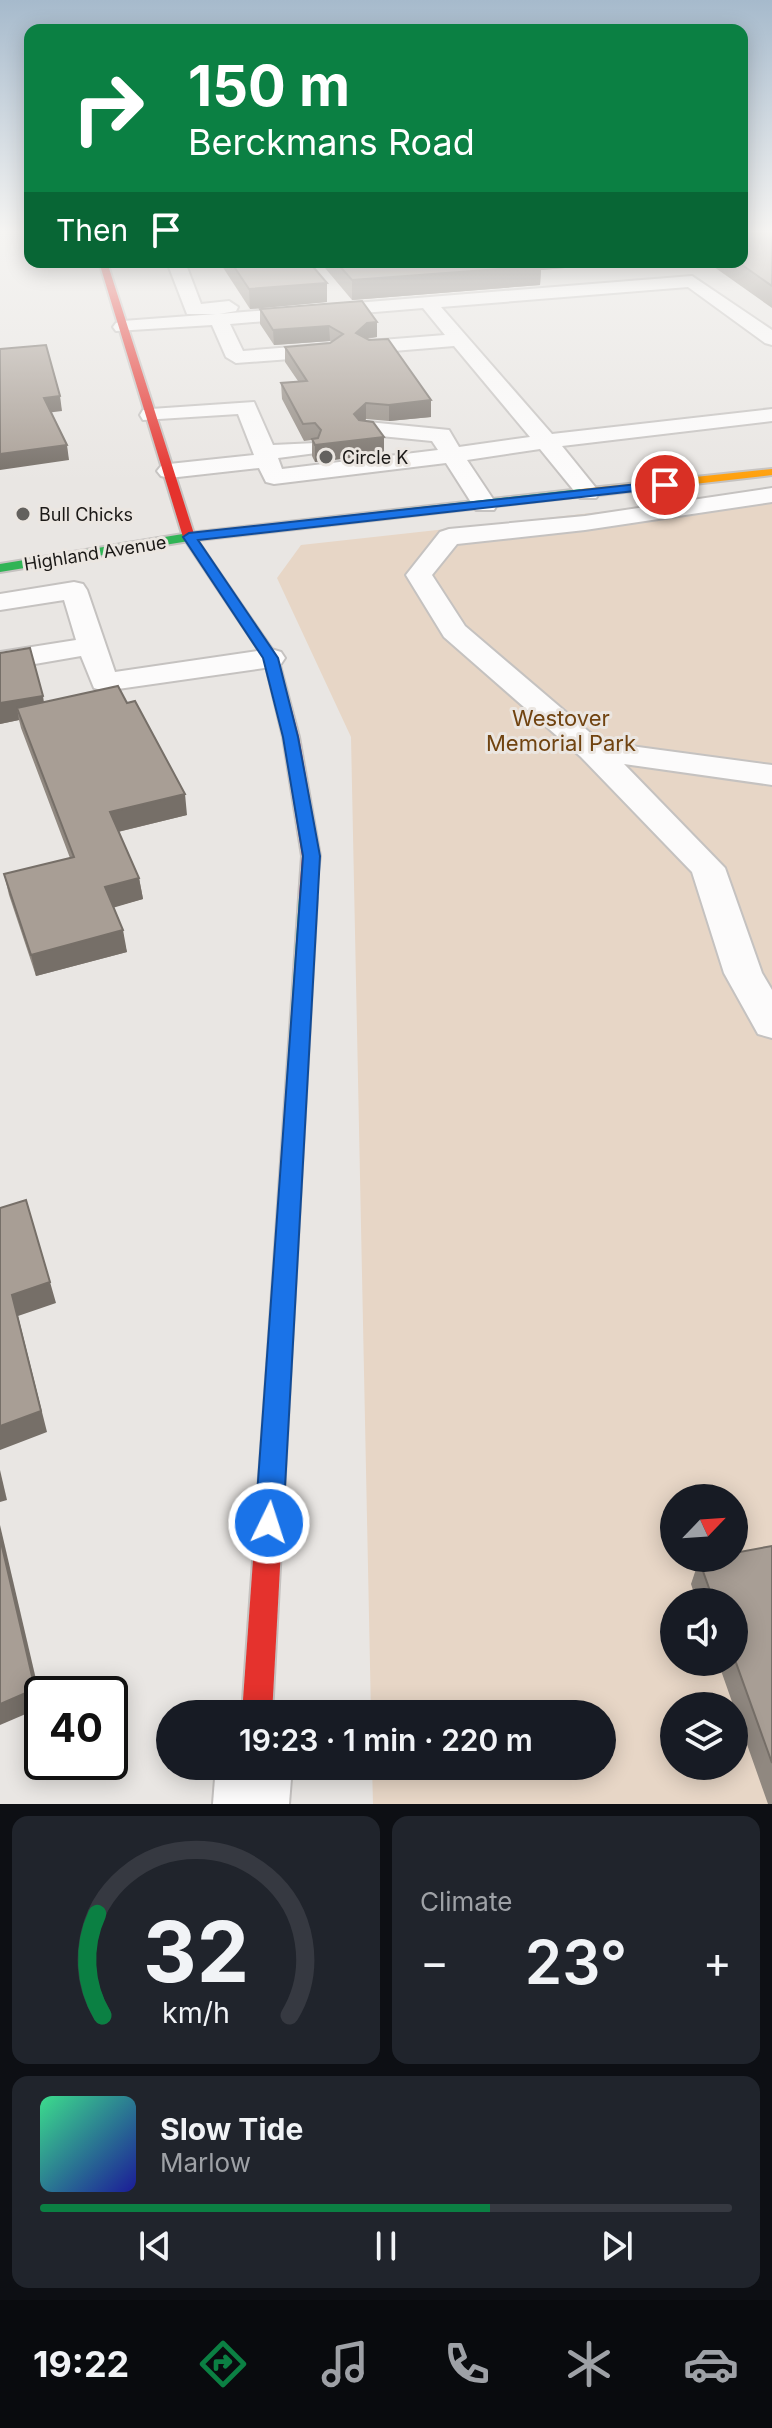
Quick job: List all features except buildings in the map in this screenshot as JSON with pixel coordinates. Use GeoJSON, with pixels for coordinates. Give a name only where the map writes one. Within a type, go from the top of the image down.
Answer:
{"type":"FeatureCollection","features":[{"type":"Feature","properties":{"kind":"street"},"geometry":{"type":"LineString","coordinates":[[119,313],[189,537],[271,658],[291,737],[311,856],[258,1700]]}},
{"type":"Feature","properties":{"kind":"street","name":"Highland Avenue"},"geometry":{"type":"LineString","coordinates":[[0,568],[189,537],[772,472]]}},
{"type":"Feature","properties":{"kind":"street"},"geometry":{"type":"LineString","coordinates":[[251,1804],[253,1780]]}},
{"type":"Feature","properties":{"kind":"lane"},"geometry":{"type":"LineString","coordinates":[[123,327],[251,313]]}},
{"type":"Feature","properties":{"kind":"lane"},"geometry":{"type":"LineString","coordinates":[[437,313],[588,493]]}},
{"type":"Feature","properties":{"kind":"lane"},"geometry":{"type":"LineString","coordinates":[[736,313],[772,339]]}},
{"type":"Feature","properties":{"kind":"lane"},"geometry":{"type":"LineString","coordinates":[[218,319],[236,357],[330,350]]}},
{"type":"Feature","properties":{"kind":"lane"},"geometry":{"type":"LineString","coordinates":[[369,347],[460,340]]}},
{"type":"Feature","properties":{"kind":"lane"},"geometry":{"type":"LineString","coordinates":[[151,415],[246,407],[274,477],[374,467],[446,444]]}},
{"type":"Feature","properties":{"kind":"lane"},"geometry":{"type":"LineString","coordinates":[[372,436],[446,444],[546,441],[772,415]]}},
{"type":"Feature","properties":{"kind":"lane"},"geometry":{"type":"LineString","coordinates":[[169,471],[266,456],[304,442]]}},
{"type":"Feature","properties":{"kind":"lane"},"geometry":{"type":"LineString","coordinates":[[446,444],[485,505]]}},
{"type":"Feature","properties":{"kind":"lane"},"geometry":{"type":"LineString","coordinates":[[772,495],[585,523],[449,537],[419,575],[454,631],[592,750],[708,868],[743,973],[772,1024]]}},
{"type":"Feature","properties":{"kind":"lane"},"geometry":{"type":"LineString","coordinates":[[2,606],[74,590],[104,682],[271,658]]}},
{"type":"Feature","properties":{"kind":"lane"},"geometry":{"type":"LineString","coordinates":[[9,654],[91,646]]}},
{"type":"Feature","properties":{"kind":"lane"},"geometry":{"type":"LineString","coordinates":[[592,750],[772,775]]}},
{"type":"Feature","properties":{"kind":"green space","name":"Westover Memorial Park"},"geometry":{"type":"Polygon","coordinates":[[[772,493],[772,1804],[373,1804],[372,1780],[616,1780],[616,1700],[371,1700],[351,737],[277,578],[301,545],[772,493]]]}},
{"type":"Feature","properties":{"kind":"traffic: fast"},"geometry":{"type":"LineString","coordinates":[[0,568],[189,537],[581,493]]}},
{"type":"Feature","properties":{"kind":"traffic: fast"},"geometry":{"type":"LineString","coordinates":[[279,1365],[308,898]]}},
{"type":"Feature","properties":{"kind":"traffic: slow"},"geometry":{"type":"LineString","coordinates":[[581,493],[772,472]]}},
{"type":"Feature","properties":{"kind":"traffic: jam"},"geometry":{"type":"LineString","coordinates":[[119,313],[189,537],[271,658],[291,737],[311,856],[308,898]]}},
{"type":"Feature","properties":{"kind":"traffic: jam"},"geometry":{"type":"LineString","coordinates":[[258,1700],[279,1365]]}},
{"type":"Feature","properties":{"kind":"place","name":"Circle K"},"geometry":{"type":"Point","coordinates":[326,457]}},
{"type":"Feature","properties":{"kind":"place","name":"Bull Chicks"},"geometry":{"type":"Point","coordinates":[23,514]}},
{"type":"Feature","properties":{"kind":"route"},"geometry":{"type":"LineString","coordinates":[[269,1523],[311,856],[291,737],[271,658],[189,537],[665,485]]}}]}
